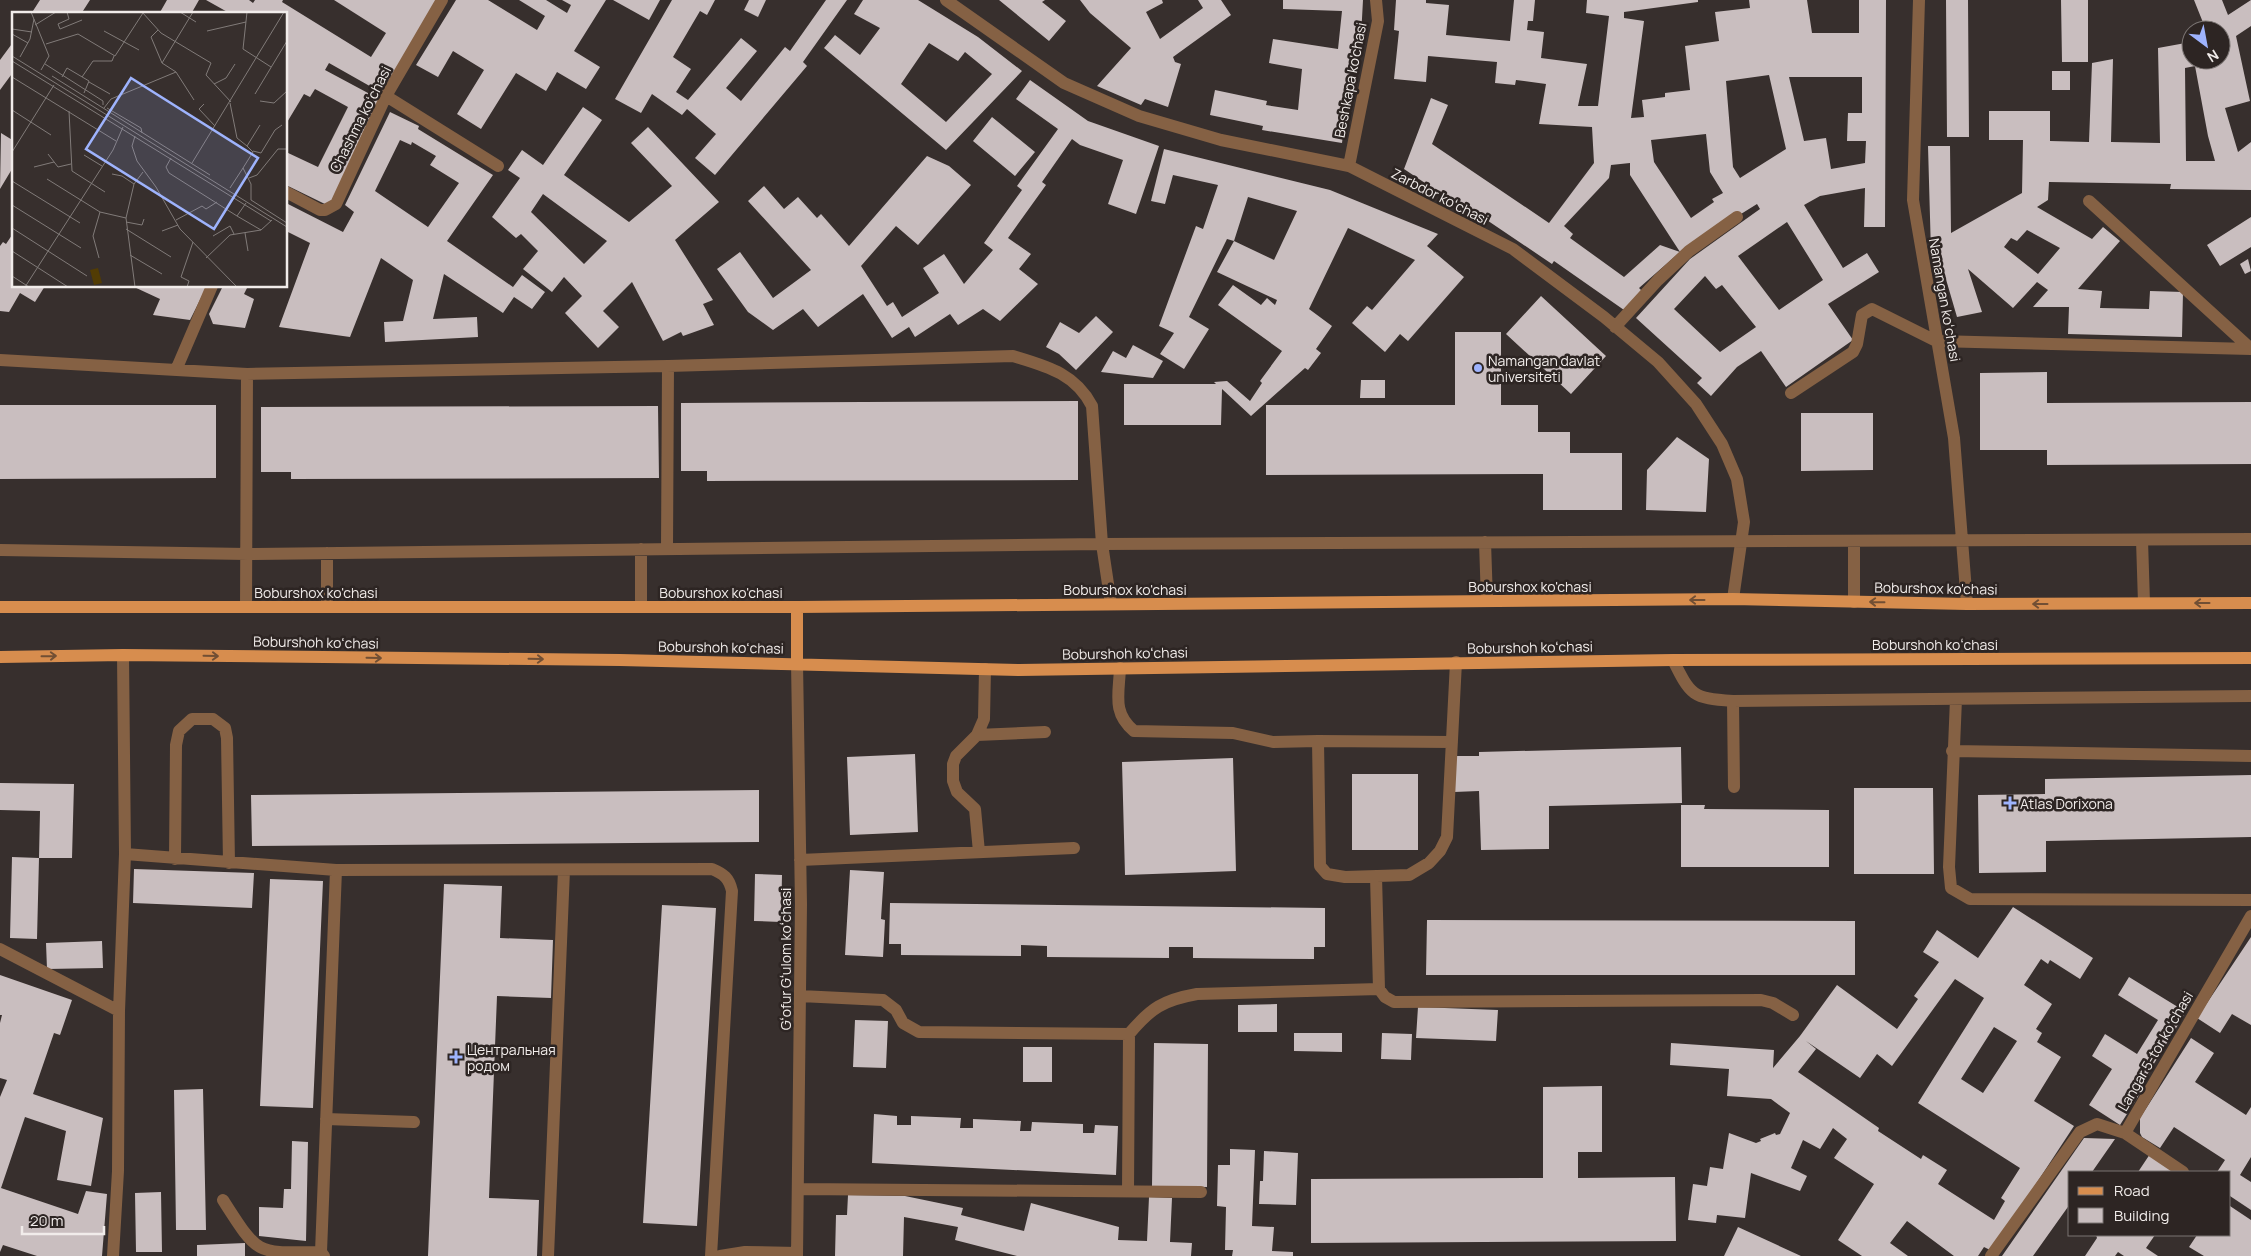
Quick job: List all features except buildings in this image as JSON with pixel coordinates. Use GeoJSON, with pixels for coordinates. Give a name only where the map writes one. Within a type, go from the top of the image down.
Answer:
{"type":"FeatureCollection","features":[{"type":"Feature","properties":{"kind":"main road","name":"Boburshox ko'chasi"},"geometry":{"type":"LineString","coordinates":[[0,608],[797,607],[1733,600],[1967,604],[2251,603]]}},
{"type":"Feature","properties":{"kind":"main road"},"geometry":{"type":"LineString","coordinates":[[796,663],[797,607]]}},
{"type":"Feature","properties":{"kind":"main road","name":"Boburshoh koʻchasi"},"geometry":{"type":"LineString","coordinates":[[0,657],[123,655],[796,663],[984,668],[1120,668],[1673,660],[2251,658]]}},
{"type":"Feature","properties":{"kind":"street","name":"Chashma koʻchasi"},"geometry":{"type":"LineString","coordinates":[[288,193],[320,210],[325,210],[336,204],[386,96],[442,0]]}},
{"type":"Feature","properties":{"kind":"street","name":"Zarbdor koʻchasi"},"geometry":{"type":"LineString","coordinates":[[946,0],[1064,83],[1139,116],[1221,140],[1349,166],[1513,249],[1658,362],[1696,404],[1722,444],[1737,479],[1744,522],[1733,600]]}},
{"type":"Feature","properties":{"kind":"street","name":"Beshkapa ko'chasi"},"geometry":{"type":"LineString","coordinates":[[1349,166],[1378,21],[1376,0]]}},
{"type":"Feature","properties":{"kind":"street","name":"Namangan koʻchasi"},"geometry":{"type":"LineString","coordinates":[[1918,0],[1913,200],[1954,438],[1967,604]]}},
{"type":"Feature","properties":{"kind":"street"},"geometry":{"type":"LineString","coordinates":[[386,96],[498,166]]}},
{"type":"Feature","properties":{"kind":"street"},"geometry":{"type":"LineString","coordinates":[[2089,200],[2251,349]]}},
{"type":"Feature","properties":{"kind":"street"},"geometry":{"type":"LineString","coordinates":[[1615,327],[1658,280],[1683,257],[1737,218]]}},
{"type":"Feature","properties":{"kind":"street"},"geometry":{"type":"LineString","coordinates":[[176,370],[211,288]]}},
{"type":"Feature","properties":{"kind":"street"},"geometry":{"type":"LineString","coordinates":[[1791,393],[1853,352],[1857,344],[1860,318],[1866,311],[1872,309],[1936,340],[2251,349]]}},
{"type":"Feature","properties":{"kind":"street"},"geometry":{"type":"LineString","coordinates":[[0,360],[247,374],[668,366],[1013,356],[1053,368],[1084,389],[1092,406],[1102,544],[1111,604]]}},
{"type":"Feature","properties":{"kind":"street"},"geometry":{"type":"LineString","coordinates":[[667,549],[668,366]]}},
{"type":"Feature","properties":{"kind":"street"},"geometry":{"type":"LineString","coordinates":[[246,607],[247,374]]}},
{"type":"Feature","properties":{"kind":"street"},"geometry":{"type":"LineString","coordinates":[[0,550],[246,554],[1102,544],[2251,539]]}},
{"type":"Feature","properties":{"kind":"street"},"geometry":{"type":"LineString","coordinates":[[2142,540],[2144,603]]}},
{"type":"Feature","properties":{"kind":"street"},"geometry":{"type":"LineString","coordinates":[[1854,541],[1854,602]]}},
{"type":"Feature","properties":{"kind":"street"},"geometry":{"type":"LineString","coordinates":[[1485,542],[1487,601]]}},
{"type":"Feature","properties":{"kind":"street"},"geometry":{"type":"LineString","coordinates":[[641,549],[641,607]]}},
{"type":"Feature","properties":{"kind":"street"},"geometry":{"type":"LineString","coordinates":[[326,553],[327,607]]}},
{"type":"Feature","properties":{"kind":"street"},"geometry":{"type":"LineString","coordinates":[[113,1256],[118,1172],[119,1011],[125,854],[123,655]]}},
{"type":"Feature","properties":{"kind":"street"},"geometry":{"type":"LineString","coordinates":[[1673,660],[1691,692],[1705,699],[1733,701],[2251,696]]}},
{"type":"Feature","properties":{"kind":"street"},"geometry":{"type":"LineString","coordinates":[[1318,741],[1320,866],[1327,874],[1345,877],[1409,875],[1429,863],[1440,851],[1447,836],[1456,662]]}},
{"type":"Feature","properties":{"kind":"street","name":"Gʻofur Gʻulom koʻchasi"},"geometry":{"type":"LineString","coordinates":[[796,663],[800,860],[797,1255]]}},
{"type":"Feature","properties":{"kind":"street"},"geometry":{"type":"LineString","coordinates":[[979,852],[975,809],[957,792],[953,781],[953,764],[956,756],[978,735],[984,719],[984,668]]}},
{"type":"Feature","properties":{"kind":"street"},"geometry":{"type":"LineString","coordinates":[[1120,668],[1118,708],[1125,723],[1134,731],[1233,733],[1273,742],[1452,742]]}},
{"type":"Feature","properties":{"kind":"street"},"geometry":{"type":"LineString","coordinates":[[1956,699],[1952,751],[1949,867],[1951,888],[1970,899],[2251,900]]}},
{"type":"Feature","properties":{"kind":"street"},"geometry":{"type":"LineString","coordinates":[[1733,701],[1734,787]]}},
{"type":"Feature","properties":{"kind":"street"},"geometry":{"type":"LineString","coordinates":[[175,859],[176,745],[179,731],[192,719],[213,719],[225,728],[227,738],[229,863]]}},
{"type":"Feature","properties":{"kind":"street"},"geometry":{"type":"LineString","coordinates":[[978,735],[1046,732]]}},
{"type":"Feature","properties":{"kind":"street"},"geometry":{"type":"LineString","coordinates":[[1952,751],[2251,756]]}},
{"type":"Feature","properties":{"kind":"street"},"geometry":{"type":"LineString","coordinates":[[800,860],[1074,848]]}},
{"type":"Feature","properties":{"kind":"street"},"geometry":{"type":"LineString","coordinates":[[125,854],[336,870],[712,869],[723,873],[730,880],[732,891],[711,1256]]}},
{"type":"Feature","properties":{"kind":"street"},"geometry":{"type":"LineString","coordinates":[[223,1200],[245,1235],[253,1244],[261,1249],[272,1252],[323,1254],[326,1119],[336,870]]}},
{"type":"Feature","properties":{"kind":"street"},"geometry":{"type":"LineString","coordinates":[[548,1256],[564,870]]}},
{"type":"Feature","properties":{"kind":"street"},"geometry":{"type":"LineString","coordinates":[[1376,876],[1379,989],[1385,997],[1394,1002],[1761,1000],[1773,1003],[1793,1015]]}},
{"type":"Feature","properties":{"kind":"street","name":"Langar 5-tor koʻchasi"},"geometry":{"type":"LineString","coordinates":[[1990,1256],[2080,1132],[2097,1124],[2125,1133],[2251,916]]}},
{"type":"Feature","properties":{"kind":"street"},"geometry":{"type":"LineString","coordinates":[[0,949],[119,1011]]}},
{"type":"Feature","properties":{"kind":"street"},"geometry":{"type":"LineString","coordinates":[[1128,1191],[1129,1034],[1143,1016],[1173,998],[1197,994],[1379,989]]}},
{"type":"Feature","properties":{"kind":"street"},"geometry":{"type":"LineString","coordinates":[[800,996],[883,1000],[896,1010],[904,1023],[919,1032],[1129,1034]]}},
{"type":"Feature","properties":{"kind":"street"},"geometry":{"type":"LineString","coordinates":[[326,1119],[414,1122]]}},
{"type":"Feature","properties":{"kind":"street"},"geometry":{"type":"LineString","coordinates":[[2125,1133],[2182,1171]]}},
{"type":"Feature","properties":{"kind":"street"},"geometry":{"type":"LineString","coordinates":[[798,1189],[1201,1192]]}},
{"type":"Feature","properties":{"kind":"street"},"geometry":{"type":"LineString","coordinates":[[720,1256],[745,1252],[797,1255]]}},
{"type":"Feature","properties":{"kind":"place","name":"Namangan davlat universiteti"},"geometry":{"type":"Point","coordinates":[1478,368]}},
{"type":"Feature","properties":{"kind":"place","name":"Atlas Dorixona"},"geometry":{"type":"Point","coordinates":[2010,803]}},
{"type":"Feature","properties":{"kind":"place","name":"Центральная родом"},"geometry":{"type":"Point","coordinates":[456,1057]}}]}
